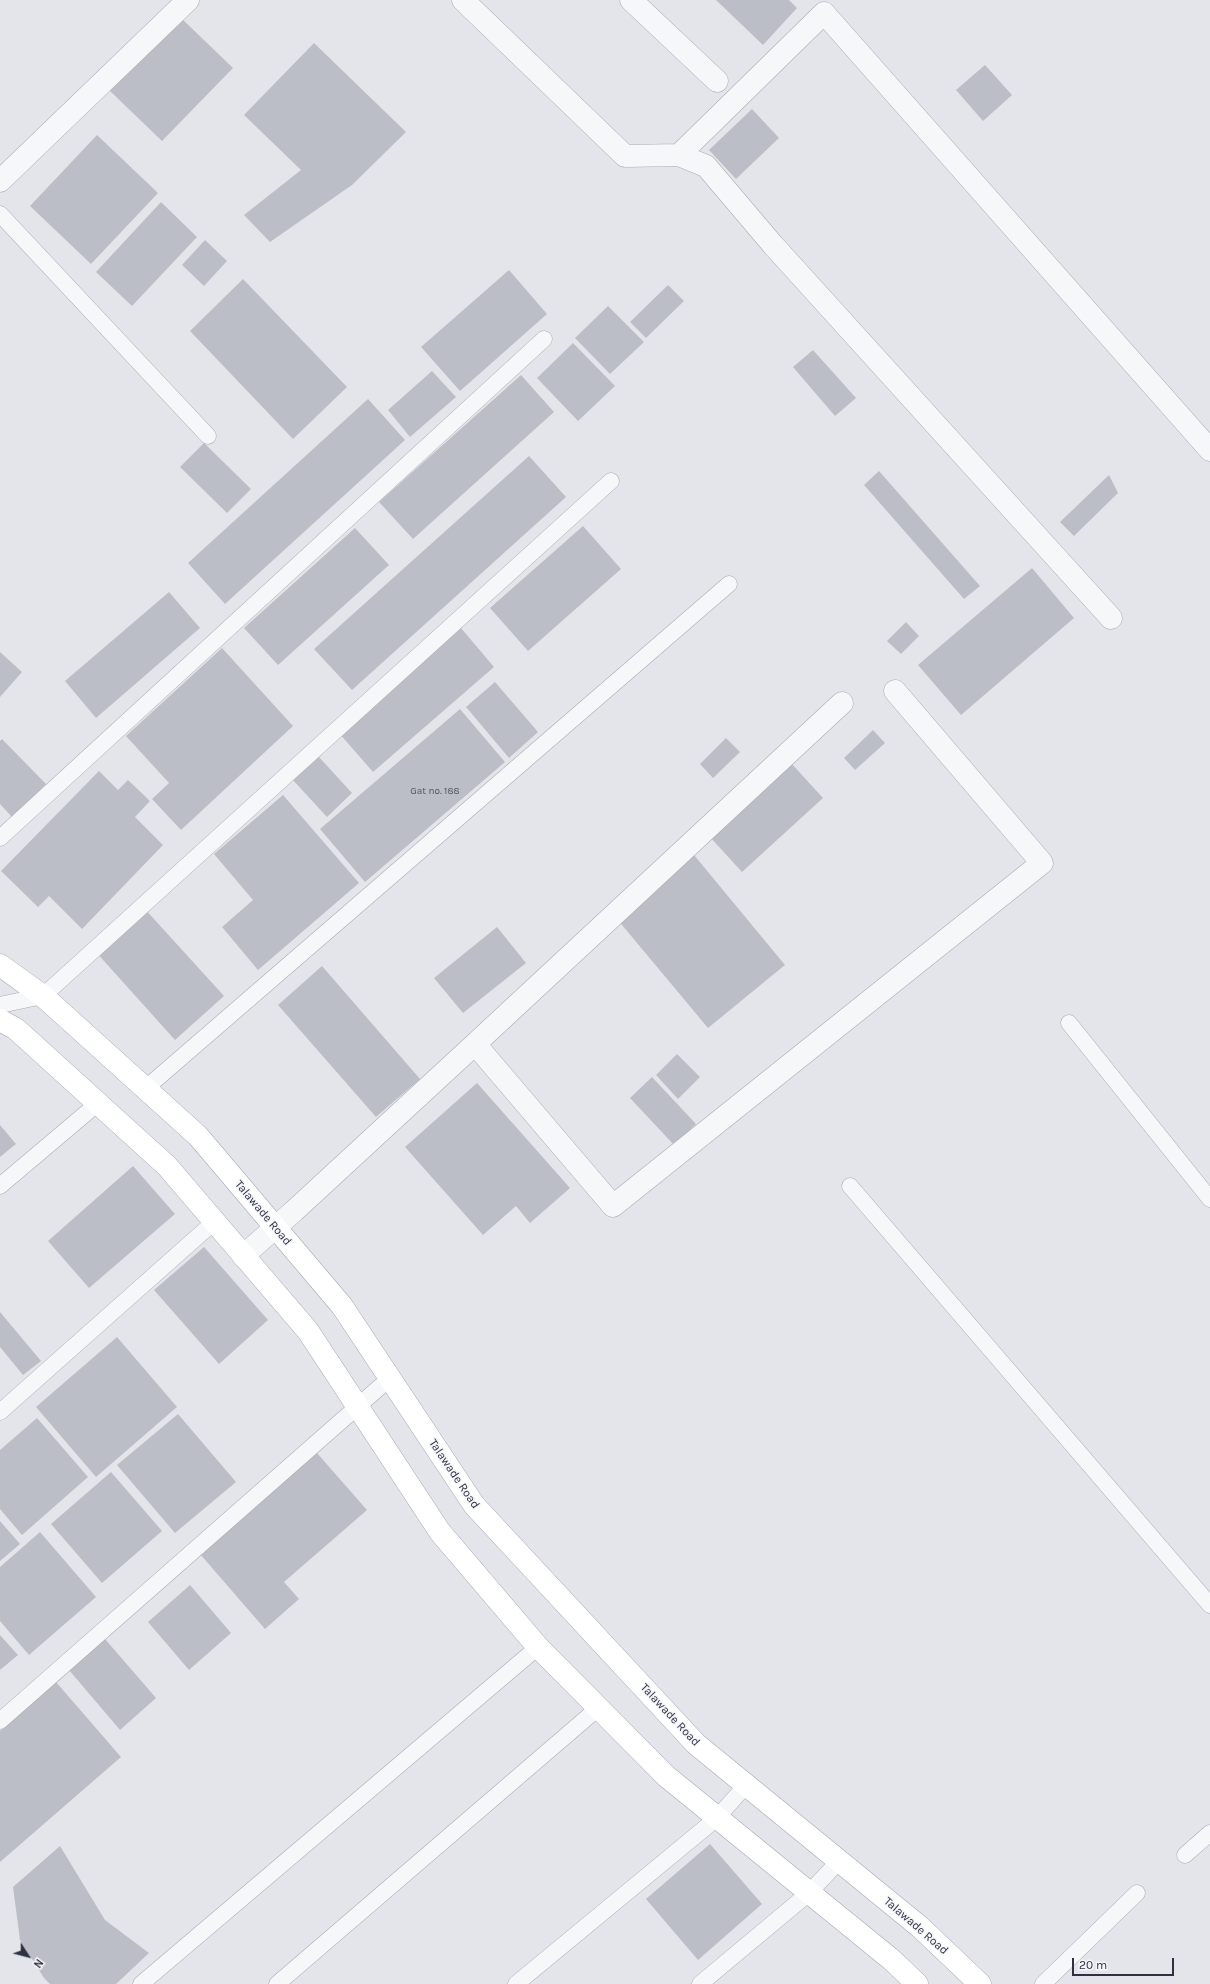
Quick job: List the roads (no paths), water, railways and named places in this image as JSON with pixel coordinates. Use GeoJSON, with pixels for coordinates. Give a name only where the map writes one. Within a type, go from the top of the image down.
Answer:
{"type":"FeatureCollection","features":[{"type":"Feature","properties":{"kind":"main road","name":"Talawade Road"},"geometry":{"type":"LineString","coordinates":[[0,965],[43,996],[198,1136],[274,1228],[342,1306],[474,1505],[696,1744],[920,1927],[980,1984]]}},
{"type":"Feature","properties":{"kind":"main road"},"geometry":{"type":"LineString","coordinates":[[0,1020],[16,1029],[166,1166],[308,1331],[440,1532],[538,1647],[666,1776],[892,1960],[917,1984]]}},
{"type":"Feature","properties":{"kind":"street"},"geometry":{"type":"LineString","coordinates":[[0,181],[188,0]]}},
{"type":"Feature","properties":{"kind":"street"},"geometry":{"type":"LineString","coordinates":[[463,0],[625,156],[679,155],[706,166],[773,245],[1112,618]]}},
{"type":"Feature","properties":{"kind":"street"},"geometry":{"type":"LineString","coordinates":[[631,0],[717,81]]}},
{"type":"Feature","properties":{"kind":"street"},"geometry":{"type":"LineString","coordinates":[[679,155],[824,13],[1210,450]]}},
{"type":"Feature","properties":{"kind":"street"},"geometry":{"type":"LineString","coordinates":[[475,1044],[613,1206],[1042,863],[895,690]]}},
{"type":"Feature","properties":{"kind":"street"},"geometry":{"type":"LineString","coordinates":[[243,1256],[475,1044],[842,703]]}},
{"type":"Feature","properties":{"kind":"lane"},"geometry":{"type":"LineString","coordinates":[[0,214],[208,436]]}},
{"type":"Feature","properties":{"kind":"lane"},"geometry":{"type":"LineString","coordinates":[[0,838],[544,339]]}},
{"type":"Feature","properties":{"kind":"lane"},"geometry":{"type":"LineString","coordinates":[[0,1005],[43,996],[611,481]]}},
{"type":"Feature","properties":{"kind":"lane"},"geometry":{"type":"LineString","coordinates":[[146,1088],[729,584]]}},
{"type":"Feature","properties":{"kind":"lane"},"geometry":{"type":"LineString","coordinates":[[1069,1023],[1210,1199]]}},
{"type":"Feature","properties":{"kind":"lane"},"geometry":{"type":"LineString","coordinates":[[0,1186],[97,1104]]}},
{"type":"Feature","properties":{"kind":"lane"},"geometry":{"type":"LineString","coordinates":[[850,1186],[1210,1605]]}},
{"type":"Feature","properties":{"kind":"lane"},"geometry":{"type":"LineString","coordinates":[[0,1412],[214,1222]]}},
{"type":"Feature","properties":{"kind":"lane"},"geometry":{"type":"LineString","coordinates":[[0,1721],[390,1378]]}},
{"type":"Feature","properties":{"kind":"lane"},"geometry":{"type":"LineString","coordinates":[[141,1984],[538,1647]]}},
{"type":"Feature","properties":{"kind":"lane"},"geometry":{"type":"LineString","coordinates":[[277,1984],[597,1708]]}},
{"type":"Feature","properties":{"kind":"lane"},"geometry":{"type":"LineString","coordinates":[[516,1984],[717,1818],[746,1785]]}},
{"type":"Feature","properties":{"kind":"lane"},"geometry":{"type":"LineString","coordinates":[[1184,1855],[1210,1833]]}},
{"type":"Feature","properties":{"kind":"lane"},"geometry":{"type":"LineString","coordinates":[[700,1984],[809,1893],[839,1861]]}},
{"type":"Feature","properties":{"kind":"lane"},"geometry":{"type":"LineString","coordinates":[[1043,1984],[1137,1894]]}}]}
